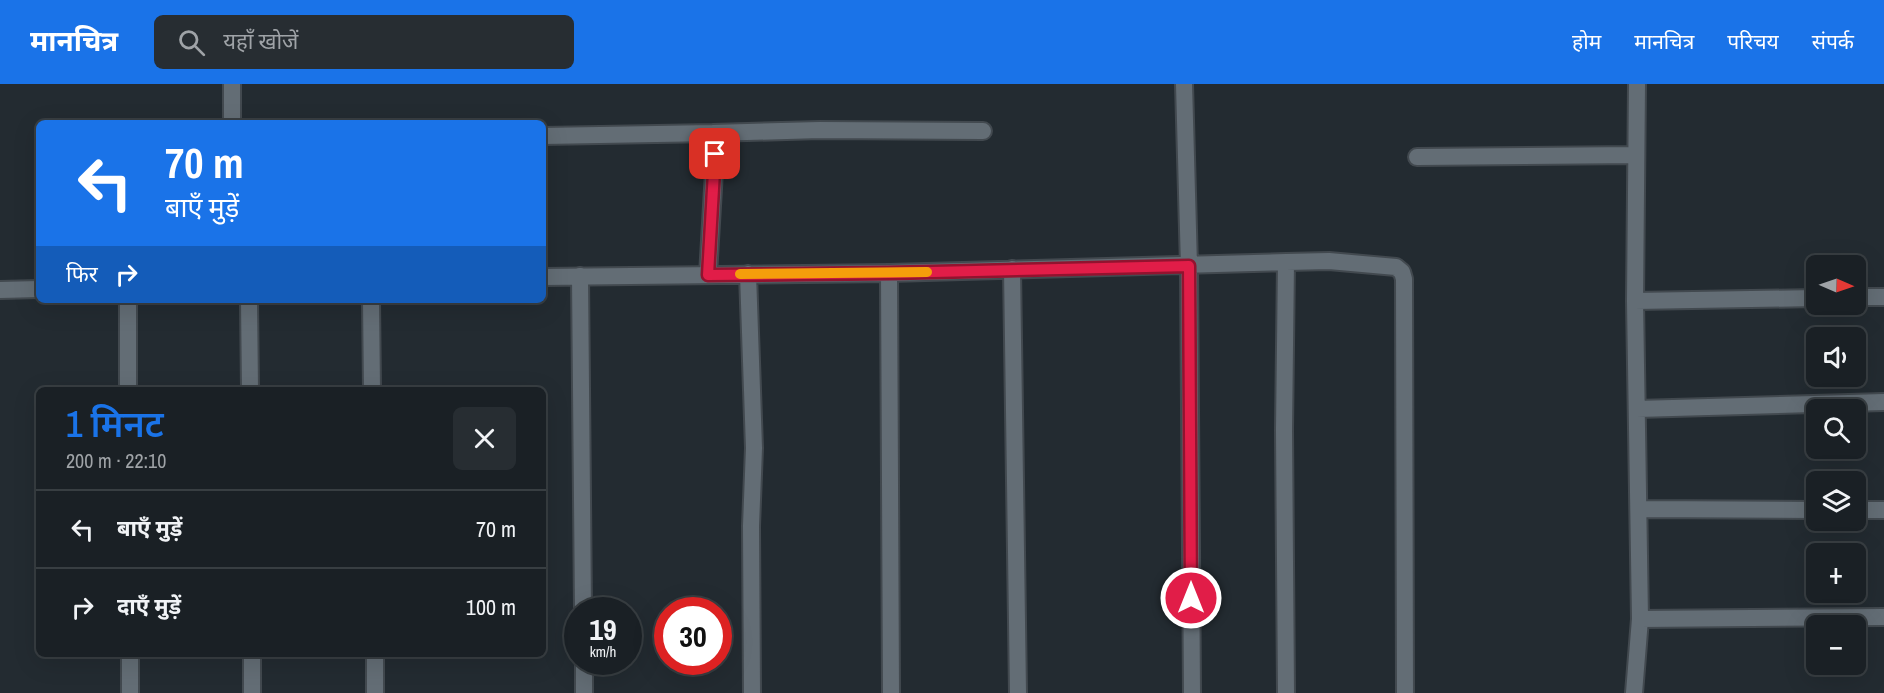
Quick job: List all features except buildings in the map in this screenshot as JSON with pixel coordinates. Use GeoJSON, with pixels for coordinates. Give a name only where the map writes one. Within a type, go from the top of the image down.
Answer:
{"type":"FeatureCollection","features":[{"type":"Feature","properties":{"kind":"street"},"geometry":{"type":"LineString","coordinates":[[232,84],[232,120]]}},
{"type":"Feature","properties":{"kind":"street"},"geometry":{"type":"LineString","coordinates":[[1184,84],[1189,266],[1192,693]]}},
{"type":"Feature","properties":{"kind":"street"},"geometry":{"type":"LineString","coordinates":[[1634,693],[1640,619],[1635,301],[1637,84]]}},
{"type":"Feature","properties":{"kind":"street"},"geometry":{"type":"LineString","coordinates":[[546,136],[820,130],[983,131]]}},
{"type":"Feature","properties":{"kind":"street"},"geometry":{"type":"LineString","coordinates":[[708,275],[715,154],[713,133]]}},
{"type":"Feature","properties":{"kind":"street"},"geometry":{"type":"LineString","coordinates":[[1417,157],[1636,154]]}},
{"type":"Feature","properties":{"kind":"street"},"geometry":{"type":"LineString","coordinates":[[546,277],[889,273],[1329,261],[1395,267],[1402,272],[1404,279],[1405,693]]}},
{"type":"Feature","properties":{"kind":"street"},"geometry":{"type":"LineString","coordinates":[[1286,262],[1284,430],[1286,693]]}},
{"type":"Feature","properties":{"kind":"street"},"geometry":{"type":"LineString","coordinates":[[1012,269],[1017,693]]}},
{"type":"Feature","properties":{"kind":"street"},"geometry":{"type":"LineString","coordinates":[[889,273],[891,693]]}},
{"type":"Feature","properties":{"kind":"street"},"geometry":{"type":"LineString","coordinates":[[748,274],[754,448],[751,526],[752,693]]}},
{"type":"Feature","properties":{"kind":"street"},"geometry":{"type":"LineString","coordinates":[[580,276],[583,597]]}},
{"type":"Feature","properties":{"kind":"street"},"geometry":{"type":"LineString","coordinates":[[0,290],[36,289]]}},
{"type":"Feature","properties":{"kind":"street"},"geometry":{"type":"LineString","coordinates":[[1866,297],[1884,297]]}},
{"type":"Feature","properties":{"kind":"street"},"geometry":{"type":"LineString","coordinates":[[1635,301],[1806,298]]}},
{"type":"Feature","properties":{"kind":"street"},"geometry":{"type":"LineString","coordinates":[[128,303],[128,387]]}},
{"type":"Feature","properties":{"kind":"street"},"geometry":{"type":"LineString","coordinates":[[249,303],[250,387]]}},
{"type":"Feature","properties":{"kind":"street"},"geometry":{"type":"LineString","coordinates":[[371,303],[372,387]]}},
{"type":"Feature","properties":{"kind":"street"},"geometry":{"type":"LineString","coordinates":[[1637,409],[1884,402]]}},
{"type":"Feature","properties":{"kind":"street"},"geometry":{"type":"LineString","coordinates":[[1639,509],[1806,510]]}},
{"type":"Feature","properties":{"kind":"street"},"geometry":{"type":"LineString","coordinates":[[1866,510],[1884,510]]}},
{"type":"Feature","properties":{"kind":"street"},"geometry":{"type":"LineString","coordinates":[[1640,619],[1884,618]]}},
{"type":"Feature","properties":{"kind":"street"},"geometry":{"type":"LineString","coordinates":[[130,657],[130,693]]}},
{"type":"Feature","properties":{"kind":"street"},"geometry":{"type":"LineString","coordinates":[[252,657],[252,693]]}},
{"type":"Feature","properties":{"kind":"street"},"geometry":{"type":"LineString","coordinates":[[375,657],[375,693]]}},
{"type":"Feature","properties":{"kind":"street"},"geometry":{"type":"LineString","coordinates":[[584,675],[584,693]]}},
{"type":"Feature","properties":{"kind":"slow traffic"},"geometry":{"type":"LineString","coordinates":[[740,274],[927,272]]}},
{"type":"Feature","properties":{"kind":"route"},"geometry":{"type":"LineString","coordinates":[[715,154],[708,275],[1189,266],[1191,598]]}}]}
